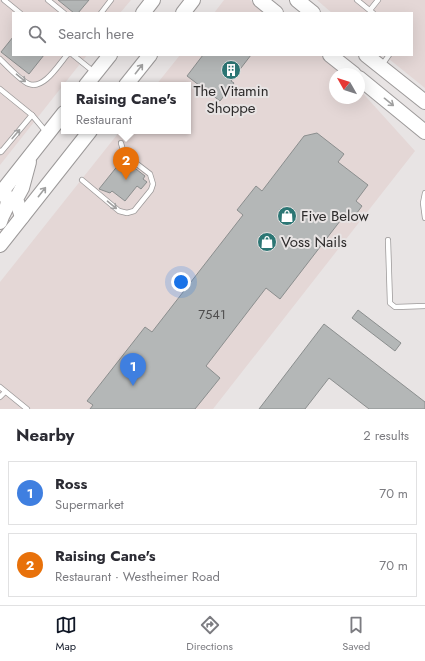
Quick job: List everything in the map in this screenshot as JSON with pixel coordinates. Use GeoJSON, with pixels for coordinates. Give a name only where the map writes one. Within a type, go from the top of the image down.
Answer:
{"type":"FeatureCollection","features":[{"type":"Feature","properties":{"kind":"main road"},"geometry":{"type":"LineString","coordinates":[[144,12],[152,0]]}},
{"type":"Feature","properties":{"kind":"main road"},"geometry":{"type":"LineString","coordinates":[[184,12],[193,0]]}},
{"type":"Feature","properties":{"kind":"main road"},"geometry":{"type":"LineString","coordinates":[[260,0],[275,12]]}},
{"type":"Feature","properties":{"kind":"main road"},"geometry":{"type":"LineString","coordinates":[[297,0],[312,12]]}},
{"type":"Feature","properties":{"kind":"main road"},"geometry":{"type":"LineString","coordinates":[[88,82],[109,56]]}},
{"type":"Feature","properties":{"kind":"main road"},"geometry":{"type":"LineString","coordinates":[[128,82],[149,56]]}},
{"type":"Feature","properties":{"kind":"main road"},"geometry":{"type":"LineString","coordinates":[[331,56],[346,68]]}},
{"type":"Feature","properties":{"kind":"main road"},"geometry":{"type":"LineString","coordinates":[[367,56],[424,98]]}},
{"type":"Feature","properties":{"kind":"main road"},"geometry":{"type":"LineString","coordinates":[[365,79],[381,67]]}},
{"type":"Feature","properties":{"kind":"main road"},"geometry":{"type":"LineString","coordinates":[[365,83],[425,132]]}},
{"type":"Feature","properties":{"kind":"main road"},"geometry":{"type":"LineString","coordinates":[[0,222],[7,210],[8,204],[7,198],[1,191],[61,117]]}},
{"type":"Feature","properties":{"kind":"main road"},"geometry":{"type":"LineString","coordinates":[[0,245],[88,134]]}},
{"type":"Feature","properties":{"kind":"main road"},"geometry":{"type":"LineString","coordinates":[[22,217],[16,199],[22,188],[30,155]]}},
{"type":"Feature","properties":{"kind":"lane"},"geometry":{"type":"LineString","coordinates":[[0,4],[3,0],[19,12]]}},
{"type":"Feature","properties":{"kind":"lane"},"geometry":{"type":"LineString","coordinates":[[48,0],[63,12]]}},
{"type":"Feature","properties":{"kind":"lane"},"geometry":{"type":"LineString","coordinates":[[102,12],[111,0]]}},
{"type":"Feature","properties":{"kind":"lane"},"geometry":{"type":"LineString","coordinates":[[357,0],[372,12],[378,0]]}},
{"type":"Feature","properties":{"kind":"lane"},"geometry":{"type":"LineString","coordinates":[[0,59],[29,84],[38,85],[46,80],[66,56]]}},
{"type":"Feature","properties":{"kind":"lane"},"geometry":{"type":"LineString","coordinates":[[75,56],[95,74]]}},
{"type":"Feature","properties":{"kind":"lane"},"geometry":{"type":"LineString","coordinates":[[381,67],[388,56]]}},
{"type":"Feature","properties":{"kind":"lane"},"geometry":{"type":"LineString","coordinates":[[0,89],[32,115],[47,134]]}},
{"type":"Feature","properties":{"kind":"lane"},"geometry":{"type":"LineString","coordinates":[[0,151],[1,152],[32,115]]}},
{"type":"Feature","properties":{"kind":"lane"},"geometry":{"type":"LineString","coordinates":[[82,180],[119,211],[127,213],[134,211],[151,190],[153,184],[150,174],[124,154],[121,143]]}},
{"type":"Feature","properties":{"kind":"lane"},"geometry":{"type":"LineString","coordinates":[[0,145],[5,147]]}},
{"type":"Feature","properties":{"kind":"lane"},"geometry":{"type":"LineString","coordinates":[[425,193],[423,203],[425,218]]}},
{"type":"Feature","properties":{"kind":"lane"},"geometry":{"type":"LineString","coordinates":[[388,240],[390,303],[394,307],[425,306]]}},
{"type":"Feature","properties":{"kind":"lane"},"geometry":{"type":"LineString","coordinates":[[0,387],[27,409]]}},
{"type":"Feature","properties":{"kind":"lane"},"geometry":{"type":"LineString","coordinates":[[0,397],[5,392]]}},
{"type":"Feature","properties":{"kind":"shaded area"},"geometry":{"type":"Polygon","coordinates":[[[0,0],[131,0],[121,12],[12,12],[12,56],[86,56],[66,82],[61,82],[61,88],[0,165],[0,0]]]}},
{"type":"Feature","properties":{"kind":"shaded area"},"geometry":{"type":"Polygon","coordinates":[[[224,0],[250,0],[265,12],[215,12],[224,0]]]}},
{"type":"Feature","properties":{"kind":"shaded area"},"geometry":{"type":"Polygon","coordinates":[[[317,0],[425,0],[425,88],[385,56],[413,56],[413,12],[331,12],[317,0]]]}},
{"type":"Feature","properties":{"kind":"shaded area"},"geometry":{"type":"Polygon","coordinates":[[[179,56],[321,56],[336,68],[329,68],[329,104],[365,104],[365,96],[415,151],[213,409],[0,409],[0,282],[118,134],[191,134],[191,82],[158,82],[179,56]]]}},
{"type":"Feature","properties":{"kind":"building"},"geometry":{"type":"Polygon","coordinates":[[[58,0],[89,0],[79,12],[73,12],[58,0]]]}},
{"type":"Feature","properties":{"kind":"building"},"geometry":{"type":"Polygon","coordinates":[[[12,38],[12,56],[43,56],[29,74],[1,52],[12,38]]]}},
{"type":"Feature","properties":{"kind":"building"},"geometry":{"type":"Polygon","coordinates":[[[202,56],[250,56],[231,81],[234,83],[220,101],[187,76],[202,56]]]}},
{"type":"Feature","properties":{"kind":"building"},"geometry":{"type":"Polygon","coordinates":[[[317,133],[344,154],[338,162],[368,185],[356,201],[362,206],[354,217],[347,212],[280,299],[266,288],[206,366],[220,378],[195,409],[90,409],[93,405],[87,401],[145,327],[152,332],[243,215],[237,210],[256,186],[262,191],[304,136],[317,133]]]}},
{"type":"Feature","properties":{"kind":"building"},"geometry":{"type":"Polygon","coordinates":[[[123,159],[145,176],[143,179],[147,182],[141,189],[137,186],[125,201],[112,191],[110,193],[99,189],[123,159]]]}},
{"type":"Feature","properties":{"kind":"building"},"geometry":{"type":"Polygon","coordinates":[[[358,310],[401,343],[395,351],[352,318],[358,310]]]}},
{"type":"Feature","properties":{"kind":"building"},"geometry":{"type":"Polygon","coordinates":[[[324,324],[425,402],[425,409],[369,409],[329,378],[305,409],[259,409],[324,324]]]}},
{"type":"Feature","properties":{"kind":"place","name":"The Vitamin Shoppe"},"geometry":{"type":"Point","coordinates":[231,70]}},
{"type":"Feature","properties":{"kind":"place","name":"Raising Cane's"},"geometry":{"type":"Point","coordinates":[126,180]}},
{"type":"Feature","properties":{"kind":"place","name":"Five Below"},"geometry":{"type":"Point","coordinates":[287,216]}},
{"type":"Feature","properties":{"kind":"place","name":"Voss Nails"},"geometry":{"type":"Point","coordinates":[267,242]}},
{"type":"Feature","properties":{"kind":"place","name":"Ross"},"geometry":{"type":"Point","coordinates":[133,386]}}]}
